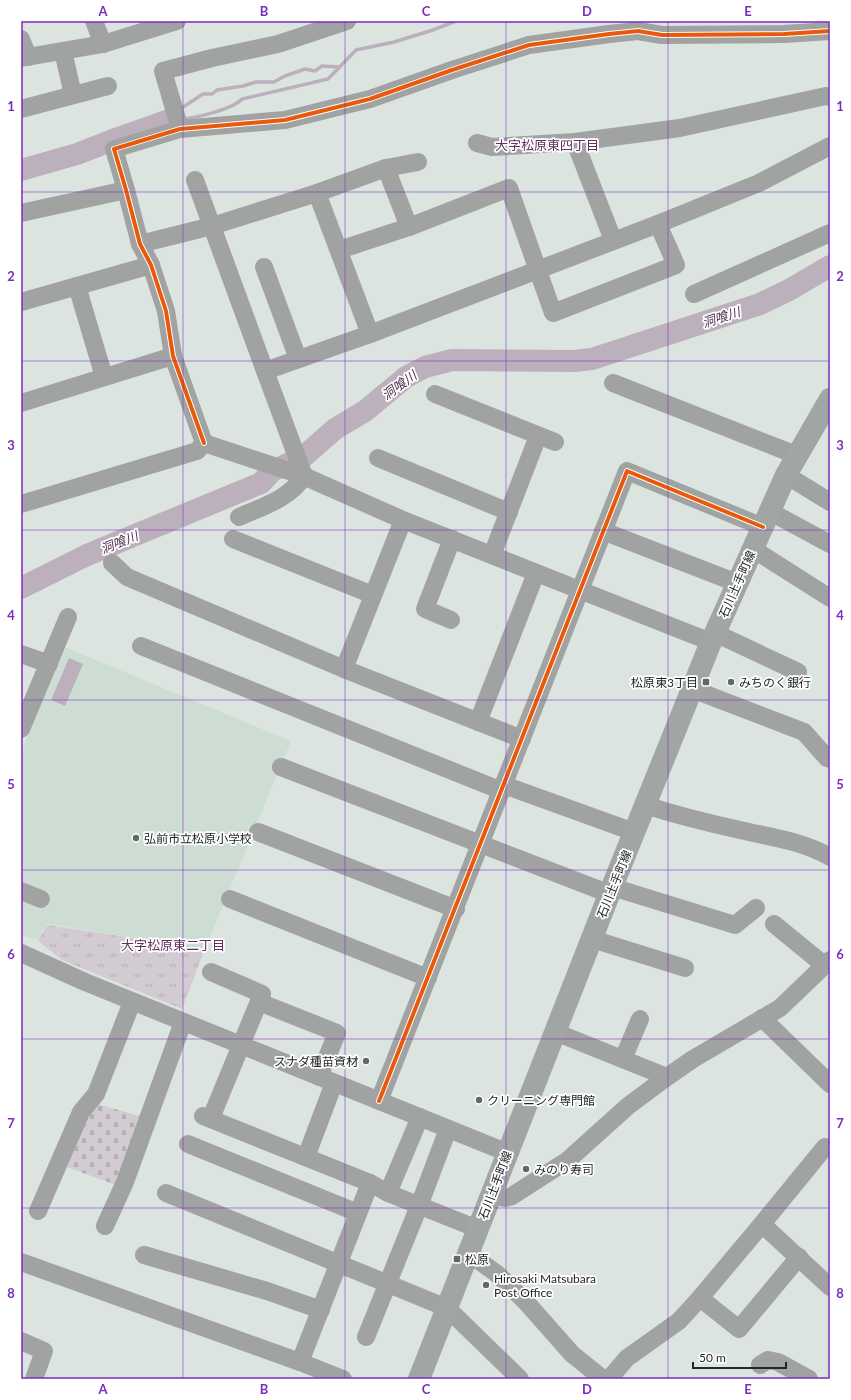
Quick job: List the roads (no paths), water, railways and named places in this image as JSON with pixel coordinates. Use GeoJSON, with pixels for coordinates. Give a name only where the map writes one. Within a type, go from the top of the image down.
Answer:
{"type":"FeatureCollection","features":[{"type":"Feature","properties":{"kind":"main road","name":"石川土手町線"},"geometry":{"type":"LineString","coordinates":[[419,1379],[634,832],[713,638],[786,475],[796,455],[830,398]]}},
{"type":"Feature","properties":{"kind":"street"},"geometry":{"type":"LineString","coordinates":[[94,21],[103,44]]}},
{"type":"Feature","properties":{"kind":"street"},"geometry":{"type":"LineString","coordinates":[[21,39],[24,57],[103,44],[177,21]]}},
{"type":"Feature","properties":{"kind":"street"},"geometry":{"type":"LineString","coordinates":[[180,129],[163,70],[278,44],[347,21]]}},
{"type":"Feature","properties":{"kind":"street"},"geometry":{"type":"LineString","coordinates":[[204,443],[174,356],[166,311],[151,266],[140,244],[114,149],[180,129],[285,120],[320,112],[370,99],[529,45],[638,31],[662,36],[784,34],[830,31]]}},
{"type":"Feature","properties":{"kind":"street"},"geometry":{"type":"LineString","coordinates":[[63,51],[74,95]]}},
{"type":"Feature","properties":{"kind":"street"},"geometry":{"type":"LineString","coordinates":[[21,109],[108,86]]}},
{"type":"Feature","properties":{"kind":"street"},"geometry":{"type":"LineString","coordinates":[[477,143],[492,147],[575,142],[680,128],[826,96],[830,97]]}},
{"type":"Feature","properties":{"kind":"street"},"geometry":{"type":"LineString","coordinates":[[575,142],[613,240]]}},
{"type":"Feature","properties":{"kind":"street"},"geometry":{"type":"LineString","coordinates":[[265,371],[370,334],[658,224],[759,182],[830,146]]}},
{"type":"Feature","properties":{"kind":"street"},"geometry":{"type":"LineString","coordinates":[[140,244],[212,226],[317,193],[386,168],[418,162]]}},
{"type":"Feature","properties":{"kind":"street"},"geometry":{"type":"LineString","coordinates":[[386,168],[410,227]]}},
{"type":"Feature","properties":{"kind":"street"},"geometry":{"type":"LineString","coordinates":[[196,180],[304,476]]}},
{"type":"Feature","properties":{"kind":"street"},"geometry":{"type":"LineString","coordinates":[[339,250],[410,227],[508,188],[553,313],[676,265],[658,224]]}},
{"type":"Feature","properties":{"kind":"street"},"geometry":{"type":"LineString","coordinates":[[21,213],[126,190]]}},
{"type":"Feature","properties":{"kind":"street"},"geometry":{"type":"LineString","coordinates":[[317,193],[370,334]]}},
{"type":"Feature","properties":{"kind":"street"},"geometry":{"type":"LineString","coordinates":[[694,294],[830,233]]}},
{"type":"Feature","properties":{"kind":"street"},"geometry":{"type":"LineString","coordinates":[[21,302],[151,266]]}},
{"type":"Feature","properties":{"kind":"street"},"geometry":{"type":"LineString","coordinates":[[264,267],[298,360]]}},
{"type":"Feature","properties":{"kind":"street"},"geometry":{"type":"LineString","coordinates":[[77,286],[104,377]]}},
{"type":"Feature","properties":{"kind":"street"},"geometry":{"type":"LineString","coordinates":[[21,403],[174,356]]}},
{"type":"Feature","properties":{"kind":"street"},"geometry":{"type":"LineString","coordinates":[[613,383],[796,455]]}},
{"type":"Feature","properties":{"kind":"street"},"geometry":{"type":"LineString","coordinates":[[435,394],[555,442]]}},
{"type":"Feature","properties":{"kind":"street"},"geometry":{"type":"LineString","coordinates":[[492,555],[538,436]]}},
{"type":"Feature","properties":{"kind":"street"},"geometry":{"type":"LineString","coordinates":[[204,443],[304,476],[403,520],[536,573],[713,638],[798,672]]}},
{"type":"Feature","properties":{"kind":"street"},"geometry":{"type":"LineString","coordinates":[[21,504],[197,451],[204,443]]}},
{"type":"Feature","properties":{"kind":"street"},"geometry":{"type":"LineString","coordinates":[[378,458],[509,512]]}},
{"type":"Feature","properties":{"kind":"street"},"geometry":{"type":"LineString","coordinates":[[379,1101],[456,909],[627,471],[766,519],[830,544]]}},
{"type":"Feature","properties":{"kind":"street"},"geometry":{"type":"LineString","coordinates":[[786,475],[830,502]]}},
{"type":"Feature","properties":{"kind":"street"},"geometry":{"type":"LineString","coordinates":[[239,517],[282,498],[297,486],[304,476]]}},
{"type":"Feature","properties":{"kind":"street"},"geometry":{"type":"LineString","coordinates":[[344,669],[372,595],[403,520]]}},
{"type":"Feature","properties":{"kind":"street"},"geometry":{"type":"LineString","coordinates":[[603,531],[737,584]]}},
{"type":"Feature","properties":{"kind":"street"},"geometry":{"type":"LineString","coordinates":[[233,539],[372,595]]}},
{"type":"Feature","properties":{"kind":"street"},"geometry":{"type":"LineString","coordinates":[[451,620],[425,609],[452,539]]}},
{"type":"Feature","properties":{"kind":"street"},"geometry":{"type":"LineString","coordinates":[[753,549],[830,598]]}},
{"type":"Feature","properties":{"kind":"street"},"geometry":{"type":"LineString","coordinates":[[112,563],[127,577],[344,669],[522,739]]}},
{"type":"Feature","properties":{"kind":"street"},"geometry":{"type":"LineString","coordinates":[[478,722],[536,573]]}},
{"type":"Feature","properties":{"kind":"street"},"geometry":{"type":"LineString","coordinates":[[21,729],[68,617]]}},
{"type":"Feature","properties":{"kind":"street"},"geometry":{"type":"LineString","coordinates":[[141,646],[503,788],[634,832]]}},
{"type":"Feature","properties":{"kind":"street"},"geometry":{"type":"LineString","coordinates":[[21,654],[49,664]]}},
{"type":"Feature","properties":{"kind":"street"},"geometry":{"type":"LineString","coordinates":[[692,689],[804,732],[827,758],[830,759]]}},
{"type":"Feature","properties":{"kind":"street"},"geometry":{"type":"LineString","coordinates":[[281,767],[481,844],[611,890],[735,926],[756,908]]}},
{"type":"Feature","properties":{"kind":"street"},"geometry":{"type":"LineString","coordinates":[[645,805],[682,817],[792,841],[815,848],[830,857]]}},
{"type":"Feature","properties":{"kind":"street"},"geometry":{"type":"LineString","coordinates":[[258,832],[456,909]]}},
{"type":"Feature","properties":{"kind":"street"},"geometry":{"type":"LineString","coordinates":[[21,891],[41,899]]}},
{"type":"Feature","properties":{"kind":"street"},"geometry":{"type":"LineString","coordinates":[[230,899],[428,978]]}},
{"type":"Feature","properties":{"kind":"street"},"geometry":{"type":"LineString","coordinates":[[491,1195],[505,1198],[512,1196],[568,1160],[628,1106],[667,1077],[694,1059],[780,1008],[827,963],[774,924]]}},
{"type":"Feature","properties":{"kind":"street"},"geometry":{"type":"LineString","coordinates":[[592,939],[685,968]]}},
{"type":"Feature","properties":{"kind":"street"},"geometry":{"type":"LineString","coordinates":[[21,953],[132,1002],[508,1153]]}},
{"type":"Feature","properties":{"kind":"street"},"geometry":{"type":"LineString","coordinates":[[211,972],[262,994],[241,1045],[207,1117],[370,1183],[388,1193],[419,1206],[478,1229]]}},
{"type":"Feature","properties":{"kind":"street"},"geometry":{"type":"LineString","coordinates":[[38,1211],[81,1112],[96,1094],[132,1002]]}},
{"type":"Feature","properties":{"kind":"street"},"geometry":{"type":"LineString","coordinates":[[259,1002],[337,1033],[327,1080],[306,1157]]}},
{"type":"Feature","properties":{"kind":"street"},"geometry":{"type":"LineString","coordinates":[[762,1018],[830,1084]]}},
{"type":"Feature","properties":{"kind":"street"},"geometry":{"type":"LineString","coordinates":[[623,1059],[640,1019]]}},
{"type":"Feature","properties":{"kind":"street"},"geometry":{"type":"LineString","coordinates":[[105,1226],[125,1182],[183,1022]]}},
{"type":"Feature","properties":{"kind":"street"},"geometry":{"type":"LineString","coordinates":[[555,1032],[667,1077]]}},
{"type":"Feature","properties":{"kind":"street"},"geometry":{"type":"LineString","coordinates":[[388,1193],[420,1117]]}},
{"type":"Feature","properties":{"kind":"street"},"geometry":{"type":"LineString","coordinates":[[366,1337],[419,1206],[448,1129]]}},
{"type":"Feature","properties":{"kind":"street"},"geometry":{"type":"LineString","coordinates":[[188,1144],[358,1213]]}},
{"type":"Feature","properties":{"kind":"street"},"geometry":{"type":"LineString","coordinates":[[609,1379],[627,1358],[679,1321],[700,1298],[825,1147]]}},
{"type":"Feature","properties":{"kind":"street"},"geometry":{"type":"LineString","coordinates":[[300,1362],[322,1310],[370,1183]]}},
{"type":"Feature","properties":{"kind":"street"},"geometry":{"type":"LineString","coordinates":[[166,1193],[447,1308],[520,1379]]}},
{"type":"Feature","properties":{"kind":"street"},"geometry":{"type":"LineString","coordinates":[[762,1224],[830,1287]]}},
{"type":"Feature","properties":{"kind":"street"},"geometry":{"type":"LineString","coordinates":[[468,1253],[496,1274],[526,1302],[572,1354],[603,1379]]}},
{"type":"Feature","properties":{"kind":"street"},"geometry":{"type":"LineString","coordinates":[[144,1255],[268,1291],[322,1310]]}},
{"type":"Feature","properties":{"kind":"street"},"geometry":{"type":"LineString","coordinates":[[700,1298],[739,1329],[799,1257]]}},
{"type":"Feature","properties":{"kind":"street"},"geometry":{"type":"LineString","coordinates":[[21,1262],[300,1362],[343,1379]]}},
{"type":"Feature","properties":{"kind":"street"},"geometry":{"type":"LineString","coordinates":[[21,1341],[44,1351],[34,1379]]}},
{"type":"Feature","properties":{"kind":"street"},"geometry":{"type":"LineString","coordinates":[[760,1365],[768,1360],[778,1362],[809,1379]]}},
{"type":"Feature","properties":{"kind":"waterway"},"geometry":{"type":"LineString","coordinates":[[182,119],[205,115],[231,106],[242,99],[328,79],[356,50],[394,42],[456,21]]}},
{"type":"Feature","properties":{"kind":"waterway"},"geometry":{"type":"LineString","coordinates":[[180,109],[203,94],[212,94],[217,90],[243,86],[256,82],[274,82],[285,76],[305,69],[315,71],[322,66],[340,67]]}},
{"type":"Feature","properties":{"kind":"waterway"},"geometry":{"type":"LineString","coordinates":[[21,170],[77,154],[169,120]]}},
{"type":"Feature","properties":{"kind":"waterway","name":"洞喰川"},"geometry":{"type":"LineString","coordinates":[[21,588],[87,555],[261,483],[272,471],[303,457],[335,429],[365,411],[406,377],[425,367],[452,360],[574,361],[592,359],[760,304],[789,290],[830,266]]}},
{"type":"Feature","properties":{"kind":"place","name":"松原東3丁目"},"geometry":{"type":"Point","coordinates":[706,682]}},
{"type":"Feature","properties":{"kind":"place","name":"みちのく銀行"},"geometry":{"type":"Point","coordinates":[731,682]}},
{"type":"Feature","properties":{"kind":"place","name":"弘前市立松原小学校"},"geometry":{"type":"Point","coordinates":[136,838]}},
{"type":"Feature","properties":{"kind":"place","name":"スナダ種苗資材"},"geometry":{"type":"Point","coordinates":[366,1061]}},
{"type":"Feature","properties":{"kind":"place","name":"クリーニング専門館"},"geometry":{"type":"Point","coordinates":[479,1100]}},
{"type":"Feature","properties":{"kind":"place","name":"みのり寿司"},"geometry":{"type":"Point","coordinates":[526,1169]}},
{"type":"Feature","properties":{"kind":"place","name":"松原"},"geometry":{"type":"Point","coordinates":[457,1259]}},
{"type":"Feature","properties":{"kind":"place","name":"Hirosaki Matsubara Post Office"},"geometry":{"type":"Point","coordinates":[486,1285]}},
{"type":"Feature","properties":{"kind":"district","name":"大字松原東四丁目"},"geometry":{"type":"Point","coordinates":[547,145]}},
{"type":"Feature","properties":{"kind":"district","name":"大字松原東二丁目"},"geometry":{"type":"Point","coordinates":[173,945]}}]}
